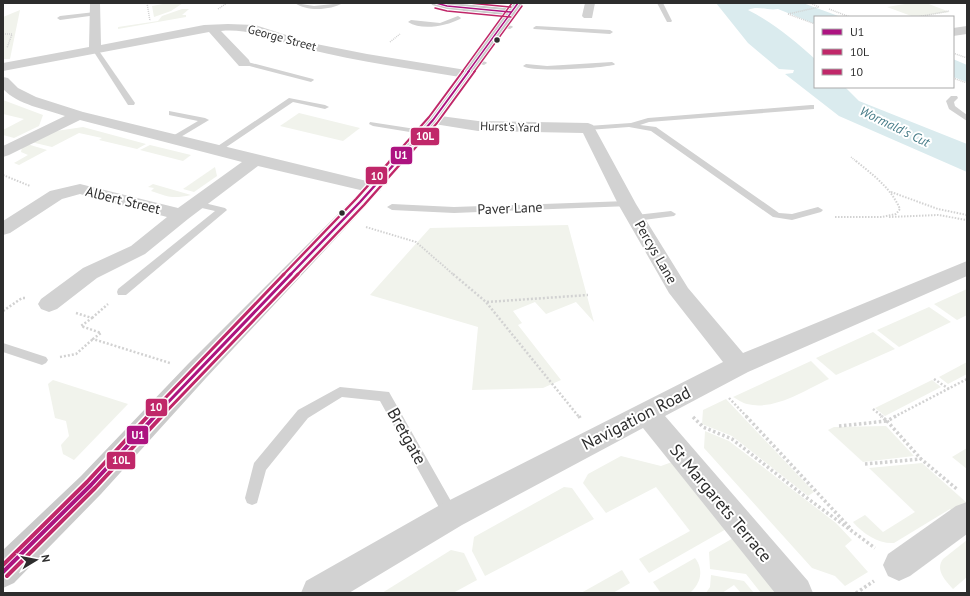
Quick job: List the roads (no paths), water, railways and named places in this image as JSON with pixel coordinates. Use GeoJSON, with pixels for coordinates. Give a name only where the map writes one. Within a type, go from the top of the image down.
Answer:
{"type":"FeatureCollection","features":[{"type":"Feature","properties":{"kind":"street"},"geometry":{"type":"LineString","coordinates":[[7,563],[91,485],[197,371],[373,188],[427,126],[475,66],[510,17],[466,10],[436,3]]}},
{"type":"Feature","properties":{"kind":"street"},"geometry":{"type":"LineString","coordinates":[[588,16],[590,3]]}},
{"type":"Feature","properties":{"kind":"street"},"geometry":{"type":"LineString","coordinates":[[95,8],[95,49]]}},
{"type":"Feature","properties":{"kind":"street","name":"George Street"},"geometry":{"type":"LineString","coordinates":[[3,67],[95,49],[228,26],[254,29],[308,46],[367,58],[475,66]]}},
{"type":"Feature","properties":{"kind":"street"},"geometry":{"type":"LineString","coordinates":[[212,28],[244,63]]}},
{"type":"Feature","properties":{"kind":"street"},"geometry":{"type":"LineString","coordinates":[[954,32],[967,30]]}},
{"type":"Feature","properties":{"kind":"street"},"geometry":{"type":"LineString","coordinates":[[3,81],[13,91],[31,100],[78,115],[373,188]]}},
{"type":"Feature","properties":{"kind":"street"},"geometry":{"type":"LineString","coordinates":[[3,152],[78,115]]}},
{"type":"Feature","properties":{"kind":"street","name":"Hurst's Yard"},"geometry":{"type":"LineString","coordinates":[[427,126],[588,128]]}},
{"type":"Feature","properties":{"kind":"street","name":"Percys Lane"},"geometry":{"type":"LineString","coordinates":[[588,128],[632,211],[680,293],[739,365]]}},
{"type":"Feature","properties":{"kind":"street","name":"Albert Street"},"geometry":{"type":"LineString","coordinates":[[49,304],[90,273],[138,250],[188,209],[255,160]]}},
{"type":"Feature","properties":{"kind":"street","name":"Albert Street"},"geometry":{"type":"LineString","coordinates":[[3,229],[56,195],[80,189],[188,209]]}},
{"type":"Feature","properties":{"kind":"street","name":"Navigation Road"},"geometry":{"type":"LineString","coordinates":[[318,593],[451,515],[646,412],[739,365],[967,268]]}},
{"type":"Feature","properties":{"kind":"street","name":"St Margarets Terrace"},"geometry":{"type":"LineString","coordinates":[[646,412],[796,593]]}},
{"type":"Feature","properties":{"kind":"street"},"geometry":{"type":"LineString","coordinates":[[899,565],[964,505]]}},
{"type":"Feature","properties":{"kind":"lane"},"geometry":{"type":"LineString","coordinates":[[298,3],[306,8],[318,8],[340,3]]}},
{"type":"Feature","properties":{"kind":"lane"},"geometry":{"type":"LineString","coordinates":[[660,3],[669,21]]}},
{"type":"Feature","properties":{"kind":"lane"},"geometry":{"type":"LineString","coordinates":[[60,18],[95,8]]}},
{"type":"Feature","properties":{"kind":"lane"},"geometry":{"type":"LineString","coordinates":[[411,22],[440,26],[446,25],[458,18]]}},
{"type":"Feature","properties":{"kind":"lane"},"geometry":{"type":"LineString","coordinates":[[536,28],[610,32]]}},
{"type":"Feature","properties":{"kind":"lane"},"geometry":{"type":"LineString","coordinates":[[95,49],[131,103]]}},
{"type":"Feature","properties":{"kind":"lane"},"geometry":{"type":"LineString","coordinates":[[244,63],[311,80]]}},
{"type":"Feature","properties":{"kind":"lane"},"geometry":{"type":"LineString","coordinates":[[526,66],[547,68],[612,64]]}},
{"type":"Feature","properties":{"kind":"lane"},"geometry":{"type":"LineString","coordinates":[[954,98],[950,101],[952,106],[967,119]]}},
{"type":"Feature","properties":{"kind":"lane"},"geometry":{"type":"LineString","coordinates":[[216,150],[292,100],[325,107]]}},
{"type":"Feature","properties":{"kind":"lane"},"geometry":{"type":"LineString","coordinates":[[588,128],[629,125],[648,120],[811,107]]}},
{"type":"Feature","properties":{"kind":"lane"},"geometry":{"type":"LineString","coordinates":[[172,113],[205,120],[174,139]]}},
{"type":"Feature","properties":{"kind":"lane"},"geometry":{"type":"LineString","coordinates":[[373,124],[427,126]]}},
{"type":"Feature","properties":{"kind":"lane"},"geometry":{"type":"LineString","coordinates":[[629,125],[653,129],[776,215],[792,217],[818,210]]}},
{"type":"Feature","properties":{"kind":"lane","name":"Paver Lane"},"geometry":{"type":"LineString","coordinates":[[392,207],[454,210],[632,211],[671,214]]}},
{"type":"Feature","properties":{"kind":"lane"},"geometry":{"type":"LineString","coordinates":[[122,292],[222,210],[188,209]]}},
{"type":"Feature","properties":{"kind":"lane"},"geometry":{"type":"LineString","coordinates":[[3,347],[42,360]]}},
{"type":"Feature","properties":{"kind":"lane","name":"Bretgate"},"geometry":{"type":"LineString","coordinates":[[252,498],[259,467],[303,414],[340,392],[384,396],[451,515]]}},
{"type":"Feature","properties":{"kind":"water","name":"Wormald's Cut"},"geometry":{"type":"Polygon","coordinates":[[[716,3],[803,3],[838,16],[814,16],[814,24],[778,9],[755,8],[748,10],[783,32],[814,58],[814,88],[846,88],[859,101],[967,144],[967,172],[839,116],[785,74],[793,73],[794,70],[779,69],[748,43],[716,3]]]}},
{"type":"Feature","properties":{"kind":"water"},"geometry":{"type":"Polygon","coordinates":[[[954,59],[967,65],[967,82],[954,77],[954,59]]]}}]}
